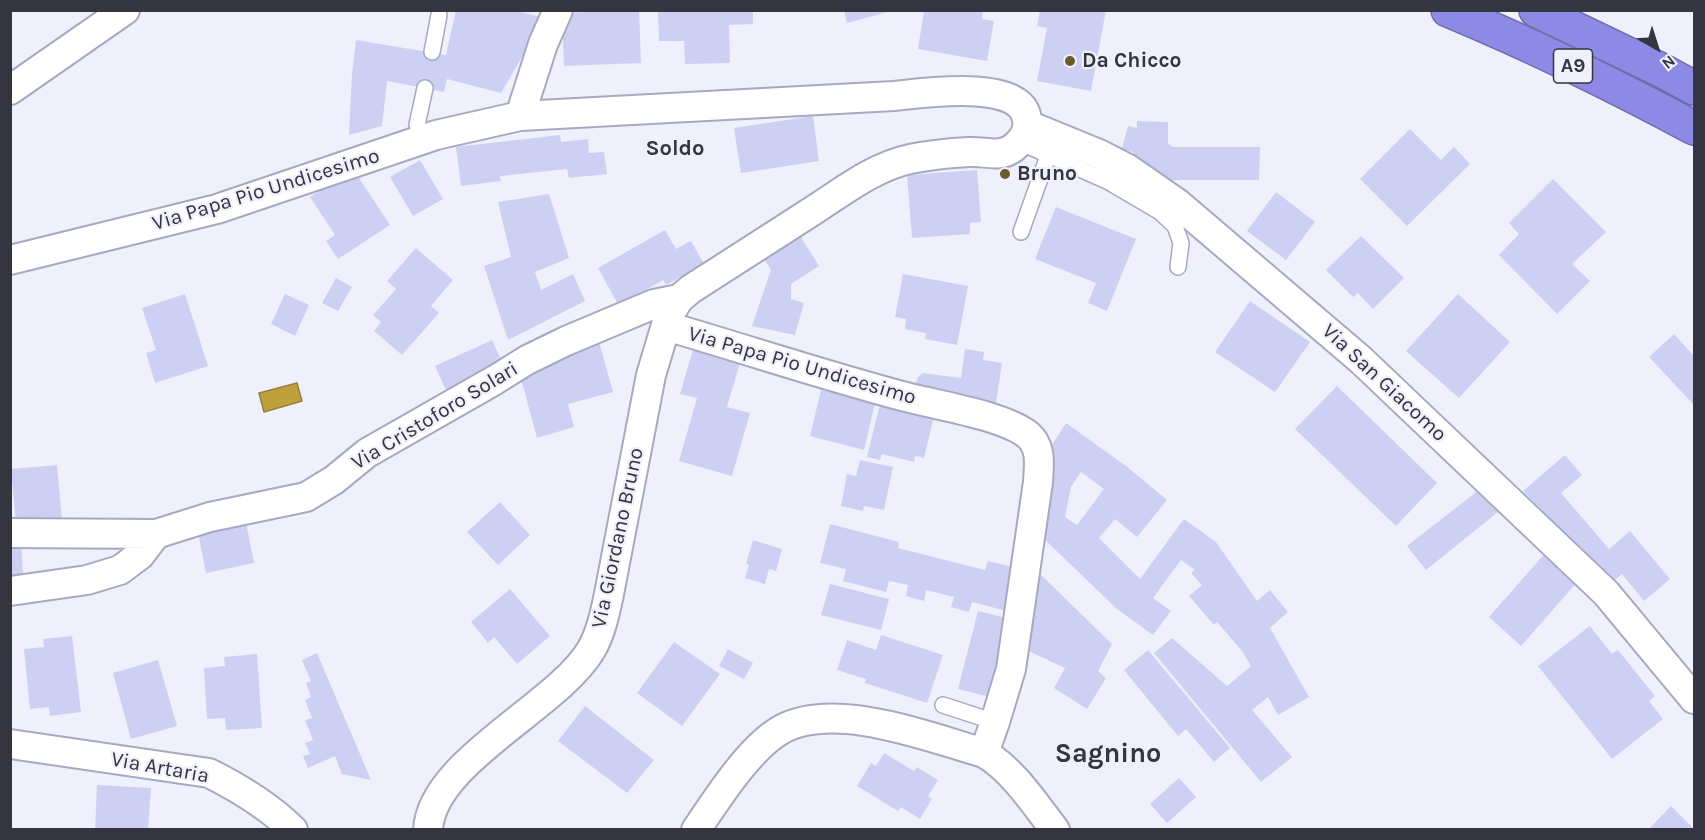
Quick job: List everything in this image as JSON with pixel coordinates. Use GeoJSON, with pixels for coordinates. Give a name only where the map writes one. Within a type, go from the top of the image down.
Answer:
{"type":"FeatureCollection","features":[{"type":"Feature","properties":{"kind":"highway","name":"A9"},"geometry":{"type":"LineString","coordinates":[[1448,10],[1575,67],[1695,128]]}},
{"type":"Feature","properties":{"kind":"highway","name":"A9"},"geometry":{"type":"LineString","coordinates":[[1536,10],[1695,88]]}},
{"type":"Feature","properties":{"kind":"street"},"geometry":{"type":"LineString","coordinates":[[10,90],[125,10]]}},
{"type":"Feature","properties":{"kind":"street"},"geometry":{"type":"LineString","coordinates":[[520,116],[543,44],[558,10]]}},
{"type":"Feature","properties":{"kind":"street","name":"Via Papa Pio Undicesimo"},"geometry":{"type":"LineString","coordinates":[[10,260],[218,209],[436,135],[520,116],[949,91],[977,91],[1013,100],[1025,111],[1023,134],[1005,152],[944,154],[910,159],[884,167],[691,289],[679,299],[669,315],[666,326],[901,396],[989,418],[1029,436],[1037,448],[1040,460],[1038,482],[1011,669],[984,753]]}},
{"type":"Feature","properties":{"kind":"street","name":"Via San Giacomo"},"geometry":{"type":"LineString","coordinates":[[1023,134],[1099,154],[1128,169],[1177,203],[1361,360],[1606,594],[1695,699]]}},
{"type":"Feature","properties":{"kind":"street","name":"Via Cristoforo Solari"},"geometry":{"type":"LineString","coordinates":[[10,533],[156,534],[210,517],[306,496],[334,480],[367,453],[527,360],[654,304],[679,299]]}},
{"type":"Feature","properties":{"kind":"street","name":"Via Giordano Bruno"},"geometry":{"type":"LineString","coordinates":[[428,830],[436,802],[453,777],[486,746],[571,676],[591,650],[602,623],[609,594],[651,375],[666,326]]}},
{"type":"Feature","properties":{"kind":"street"},"geometry":{"type":"LineString","coordinates":[[10,591],[87,580],[120,570],[140,555],[156,534]]}},
{"type":"Feature","properties":{"kind":"street"},"geometry":{"type":"LineString","coordinates":[[696,830],[758,748],[779,731],[816,718],[868,722],[984,753],[998,761],[1055,830]]}},
{"type":"Feature","properties":{"kind":"street","name":"Via Artaria"},"geometry":{"type":"LineString","coordinates":[[10,744],[209,773],[263,805],[293,830]]}},
{"type":"Feature","properties":{"kind":"street"},"geometry":{"type":"LineString","coordinates":[[1026,830],[1029,820],[1027,795]]}},
{"type":"Feature","properties":{"kind":"lane"},"geometry":{"type":"LineString","coordinates":[[432,52],[439,15]]}},
{"type":"Feature","properties":{"kind":"lane"},"geometry":{"type":"LineString","coordinates":[[417,125],[425,88]]}},
{"type":"Feature","properties":{"kind":"lane"},"geometry":{"type":"LineString","coordinates":[[1023,134],[1048,156],[1109,182],[1160,212],[1175,226],[1181,243],[1178,267]]}},
{"type":"Feature","properties":{"kind":"lane"},"geometry":{"type":"LineString","coordinates":[[1021,232],[1048,156]]}},
{"type":"Feature","properties":{"kind":"lane"},"geometry":{"type":"LineString","coordinates":[[943,705],[995,722]]}},
{"type":"Feature","properties":{"kind":"shaded area"},"geometry":{"type":"Polygon","coordinates":[[[297,383],[302,401],[264,412],[259,393],[297,383]]]}},
{"type":"Feature","properties":{"kind":"building"},"geometry":{"type":"Polygon","coordinates":[[[456,10],[513,10],[545,18],[501,93],[447,79],[444,92],[387,81],[382,126],[349,135],[356,40],[446,55],[456,10]]]}},
{"type":"Feature","properties":{"kind":"building"},"geometry":{"type":"Polygon","coordinates":[[[639,10],[641,63],[564,66],[562,13],[639,10]]]}},
{"type":"Feature","properties":{"kind":"building"},"geometry":{"type":"Polygon","coordinates":[[[658,10],[753,10],[753,24],[729,25],[730,63],[685,64],[684,41],[659,41],[658,10]]]}},
{"type":"Feature","properties":{"kind":"building"},"geometry":{"type":"Polygon","coordinates":[[[844,10],[890,10],[891,11],[847,23],[844,10]]]}},
{"type":"Feature","properties":{"kind":"building"},"geometry":{"type":"Polygon","coordinates":[[[924,10],[937,12],[938,10],[983,10],[982,19],[994,21],[987,61],[918,49],[924,10]]]}},
{"type":"Feature","properties":{"kind":"building"},"geometry":{"type":"Polygon","coordinates":[[[1040,10],[1106,10],[1091,91],[1037,81],[1047,28],[1037,26],[1040,10]]]}},
{"type":"Feature","properties":{"kind":"building"},"geometry":{"type":"Polygon","coordinates":[[[813,116],[819,161],[741,173],[734,128],[813,116]]]}},
{"type":"Feature","properties":{"kind":"building"},"geometry":{"type":"Polygon","coordinates":[[[1137,121],[1168,122],[1168,143],[1173,147],[1260,147],[1259,180],[1172,180],[1132,155],[1133,152],[1122,149],[1128,126],[1137,128],[1137,121]]]}},
{"type":"Feature","properties":{"kind":"building"},"geometry":{"type":"Polygon","coordinates":[[[1410,129],[1441,160],[1454,147],[1470,164],[1407,226],[1360,179],[1410,129]]]}},
{"type":"Feature","properties":{"kind":"building"},"geometry":{"type":"Polygon","coordinates":[[[560,135],[561,142],[588,139],[589,153],[604,152],[607,174],[569,178],[567,169],[500,176],[501,181],[461,186],[456,147],[560,135]]]}},
{"type":"Feature","properties":{"kind":"building"},"geometry":{"type":"Polygon","coordinates":[[[420,160],[443,199],[413,216],[390,177],[420,160]]]}},
{"type":"Feature","properties":{"kind":"building"},"geometry":{"type":"Polygon","coordinates":[[[353,169],[390,225],[338,259],[326,241],[335,235],[310,197],[353,169]]]}},
{"type":"Feature","properties":{"kind":"building"},"geometry":{"type":"Polygon","coordinates":[[[977,170],[981,222],[970,223],[970,234],[912,238],[907,175],[977,170]]]}},
{"type":"Feature","properties":{"kind":"building"},"geometry":{"type":"Polygon","coordinates":[[[1553,179],[1606,232],[1572,264],[1590,281],[1557,314],[1499,255],[1519,234],[1509,223],[1553,179]]]}},
{"type":"Feature","properties":{"kind":"building"},"geometry":{"type":"Polygon","coordinates":[[[1276,192],[1315,222],[1286,260],[1247,231],[1276,192]]]}},
{"type":"Feature","properties":{"kind":"building"},"geometry":{"type":"Polygon","coordinates":[[[549,194],[569,258],[535,272],[541,290],[573,274],[585,301],[508,340],[484,266],[511,257],[498,202],[549,194]]]}},
{"type":"Feature","properties":{"kind":"building"},"geometry":{"type":"Polygon","coordinates":[[[1056,207],[1136,239],[1107,311],[1088,303],[1096,283],[1035,259],[1056,207]]]}},
{"type":"Feature","properties":{"kind":"building"},"geometry":{"type":"Polygon","coordinates":[[[796,229],[819,266],[791,284],[791,299],[804,303],[795,335],[752,326],[771,270],[759,251],[796,229]]]}},
{"type":"Feature","properties":{"kind":"building"},"geometry":{"type":"Polygon","coordinates":[[[665,230],[676,249],[691,241],[704,264],[666,285],[663,280],[619,306],[598,268],[665,230]]]}},
{"type":"Feature","properties":{"kind":"building"},"geometry":{"type":"Polygon","coordinates":[[[1361,236],[1404,278],[1373,309],[1358,293],[1353,297],[1326,270],[1361,236]]]}},
{"type":"Feature","properties":{"kind":"building"},"geometry":{"type":"Polygon","coordinates":[[[416,248],[453,280],[431,306],[439,313],[402,355],[374,331],[381,322],[373,315],[396,289],[387,281],[416,248]]]}},
{"type":"Feature","properties":{"kind":"building"},"geometry":{"type":"Polygon","coordinates":[[[903,274],[968,286],[957,345],[925,339],[926,333],[905,329],[906,319],[895,317],[903,274]]]}},
{"type":"Feature","properties":{"kind":"building"},"geometry":{"type":"Polygon","coordinates":[[[336,278],[352,287],[338,311],[322,303],[336,278]]]}},
{"type":"Feature","properties":{"kind":"building"},"geometry":{"type":"Polygon","coordinates":[[[185,294],[208,366],[155,383],[146,353],[156,350],[142,308],[185,294]]]}},
{"type":"Feature","properties":{"kind":"building"},"geometry":{"type":"Polygon","coordinates":[[[285,294],[309,305],[295,336],[271,324],[285,294]]]}},
{"type":"Feature","properties":{"kind":"building"},"geometry":{"type":"Polygon","coordinates":[[[1458,294],[1510,342],[1459,398],[1406,351],[1458,294]]]}},
{"type":"Feature","properties":{"kind":"building"},"geometry":{"type":"Polygon","coordinates":[[[1250,301],[1310,342],[1275,392],[1215,352],[1250,301]]]}},
{"type":"Feature","properties":{"kind":"building"},"geometry":{"type":"Polygon","coordinates":[[[1674,334],[1694,356],[1694,405],[1649,357],[1674,334]]]}},
{"type":"Feature","properties":{"kind":"building"},"geometry":{"type":"Polygon","coordinates":[[[598,338],[613,392],[568,404],[574,427],[537,438],[520,375],[549,367],[546,353],[598,338]]]}},
{"type":"Feature","properties":{"kind":"building"},"geometry":{"type":"Polygon","coordinates":[[[492,340],[505,369],[448,395],[435,366],[492,340]]]}},
{"type":"Feature","properties":{"kind":"building"},"geometry":{"type":"Polygon","coordinates":[[[695,343],[742,356],[727,407],[750,413],[732,476],[679,461],[697,398],[680,394],[695,343]]]}},
{"type":"Feature","properties":{"kind":"building"},"geometry":{"type":"Polygon","coordinates":[[[965,349],[984,352],[983,360],[1002,363],[996,403],[924,393],[917,387],[918,377],[923,373],[961,378],[965,349]]]}},
{"type":"Feature","properties":{"kind":"building"},"geometry":{"type":"Polygon","coordinates":[[[1337,386],[1437,483],[1396,526],[1295,429],[1337,386]]]}},
{"type":"Feature","properties":{"kind":"building"},"geometry":{"type":"Polygon","coordinates":[[[821,390],[875,403],[864,450],[810,436],[821,390]]]}},
{"type":"Feature","properties":{"kind":"building"},"geometry":{"type":"Polygon","coordinates":[[[880,404],[934,417],[924,458],[915,456],[914,462],[882,454],[880,460],[867,457],[880,404]]]}},
{"type":"Feature","properties":{"kind":"building"},"geometry":{"type":"Polygon","coordinates":[[[1066,423],[1126,466],[1167,500],[1137,537],[1115,519],[1099,538],[1140,579],[1184,519],[1216,542],[1257,601],[1270,590],[1288,612],[1270,628],[1309,697],[1278,715],[1268,697],[1252,710],[1292,757],[1261,782],[1154,653],[1172,638],[1227,686],[1251,666],[1242,651],[1217,622],[1214,625],[1189,596],[1202,585],[1191,573],[1195,570],[1181,560],[1153,598],[1171,611],[1153,635],[1117,609],[1039,534],[1045,456],[1066,423]],[[1081,472],[1071,487],[1065,517],[1077,525],[1104,489],[1081,472]]]}},
{"type":"Feature","properties":{"kind":"building"},"geometry":{"type":"Polygon","coordinates":[[[1565,455],[1582,475],[1561,493],[1609,549],[1630,531],[1670,579],[1644,601],[1622,574],[1612,582],[1523,491],[1565,455]]]}},
{"type":"Feature","properties":{"kind":"building"},"geometry":{"type":"Polygon","coordinates":[[[860,460],[893,467],[884,510],[864,506],[863,511],[841,506],[847,474],[856,476],[860,460]]]}},
{"type":"Feature","properties":{"kind":"building"},"geometry":{"type":"Polygon","coordinates":[[[57,465],[62,520],[16,523],[11,469],[57,465]]]}},
{"type":"Feature","properties":{"kind":"building"},"geometry":{"type":"Polygon","coordinates":[[[1480,489],[1498,512],[1426,570],[1407,546],[1480,489]]]}},
{"type":"Feature","properties":{"kind":"building"},"geometry":{"type":"Polygon","coordinates":[[[500,502],[530,535],[498,565],[467,532],[500,502]]]}},
{"type":"Feature","properties":{"kind":"building"},"geometry":{"type":"Polygon","coordinates":[[[245,517],[254,563],[206,573],[197,527],[245,517]]]}},
{"type":"Feature","properties":{"kind":"building"},"geometry":{"type":"Polygon","coordinates":[[[830,524],[899,542],[898,548],[985,570],[988,561],[1021,569],[1014,613],[972,602],[969,612],[951,607],[954,597],[926,590],[924,601],[906,596],[908,585],[889,581],[886,592],[843,581],[846,569],[820,563],[830,524]]]}},
{"type":"Feature","properties":{"kind":"building"},"geometry":{"type":"Polygon","coordinates":[[[21,540],[23,575],[10,576],[10,541],[21,540]]]}},
{"type":"Feature","properties":{"kind":"building"},"geometry":{"type":"Polygon","coordinates":[[[753,540],[782,549],[776,571],[769,569],[765,584],[745,578],[749,565],[746,564],[753,540]]]}},
{"type":"Feature","properties":{"kind":"building"},"geometry":{"type":"Polygon","coordinates":[[[1547,551],[1579,580],[1521,646],[1489,617],[1547,551]]]}},
{"type":"Feature","properties":{"kind":"building"},"geometry":{"type":"Polygon","coordinates":[[[1038,572],[1112,644],[1098,671],[1106,678],[1087,709],[1054,688],[1065,668],[1020,647],[1038,572]]]}},
{"type":"Feature","properties":{"kind":"building"},"geometry":{"type":"Polygon","coordinates":[[[830,584],[889,599],[881,630],[821,615],[830,584]]]}},
{"type":"Feature","properties":{"kind":"building"},"geometry":{"type":"Polygon","coordinates":[[[510,589],[550,636],[517,664],[494,637],[488,643],[471,622],[510,589]]]}},
{"type":"Feature","properties":{"kind":"building"},"geometry":{"type":"Polygon","coordinates":[[[978,611],[1014,620],[994,698],[958,689],[978,611]]]}},
{"type":"Feature","properties":{"kind":"building"},"geometry":{"type":"Polygon","coordinates":[[[1590,626],[1612,654],[1618,650],[1655,696],[1649,701],[1663,719],[1612,759],[1538,666],[1590,626]]]}},
{"type":"Feature","properties":{"kind":"building"},"geometry":{"type":"Polygon","coordinates":[[[881,635],[943,655],[927,703],[865,683],[866,679],[837,670],[847,640],[876,650],[881,635]]]}},
{"type":"Feature","properties":{"kind":"building"},"geometry":{"type":"Polygon","coordinates":[[[72,636],[81,712],[50,716],[49,707],[30,709],[24,649],[44,647],[43,639],[72,636]]]}},
{"type":"Feature","properties":{"kind":"building"},"geometry":{"type":"Polygon","coordinates":[[[674,642],[720,674],[682,726],[637,693],[674,642]]]}},
{"type":"Feature","properties":{"kind":"building"},"geometry":{"type":"Polygon","coordinates":[[[728,649],[753,663],[744,679],[719,666],[728,649]]]}},
{"type":"Feature","properties":{"kind":"building"},"geometry":{"type":"Polygon","coordinates":[[[1148,650],[1230,748],[1214,762],[1186,729],[1178,736],[1124,670],[1148,650]]]}},
{"type":"Feature","properties":{"kind":"building"},"geometry":{"type":"Polygon","coordinates":[[[317,653],[371,780],[342,774],[335,756],[308,768],[303,756],[310,754],[305,743],[313,740],[305,720],[312,718],[305,700],[311,697],[306,683],[311,681],[302,660],[317,653]]]}},
{"type":"Feature","properties":{"kind":"building"},"geometry":{"type":"Polygon","coordinates":[[[257,654],[262,728],[226,730],[225,718],[207,719],[204,668],[225,666],[224,657],[257,654]]]}},
{"type":"Feature","properties":{"kind":"building"},"geometry":{"type":"Polygon","coordinates":[[[158,660],[177,726],[131,739],[113,673],[158,660]]]}},
{"type":"Feature","properties":{"kind":"building"},"geometry":{"type":"Polygon","coordinates":[[[585,706],[654,760],[627,793],[558,741],[585,706]]]}},
{"type":"Feature","properties":{"kind":"building"},"geometry":{"type":"Polygon","coordinates":[[[884,753],[914,771],[917,767],[938,780],[928,796],[932,799],[920,819],[901,807],[898,811],[857,786],[871,763],[876,766],[884,753]]]}},
{"type":"Feature","properties":{"kind":"building"},"geometry":{"type":"Polygon","coordinates":[[[1179,778],[1196,797],[1167,823],[1150,804],[1179,778]]]}},
{"type":"Feature","properties":{"kind":"building"},"geometry":{"type":"Polygon","coordinates":[[[97,785],[151,788],[148,830],[95,830],[97,785]]]}},
{"type":"Feature","properties":{"kind":"building"},"geometry":{"type":"Polygon","coordinates":[[[1671,806],[1694,830],[1648,830],[1671,806]]]}},
{"type":"Feature","properties":{"kind":"place","name":"Da Chicco"},"geometry":{"type":"Point","coordinates":[1070,61]}},
{"type":"Feature","properties":{"kind":"place","name":"Bruno"},"geometry":{"type":"Point","coordinates":[1005,174]}},
{"type":"Feature","properties":{"kind":"district","name":"Soldo"},"geometry":{"type":"Point","coordinates":[675,149]}},
{"type":"Feature","properties":{"kind":"district","name":"Sagnino"},"geometry":{"type":"Point","coordinates":[1108,754]}}]}
